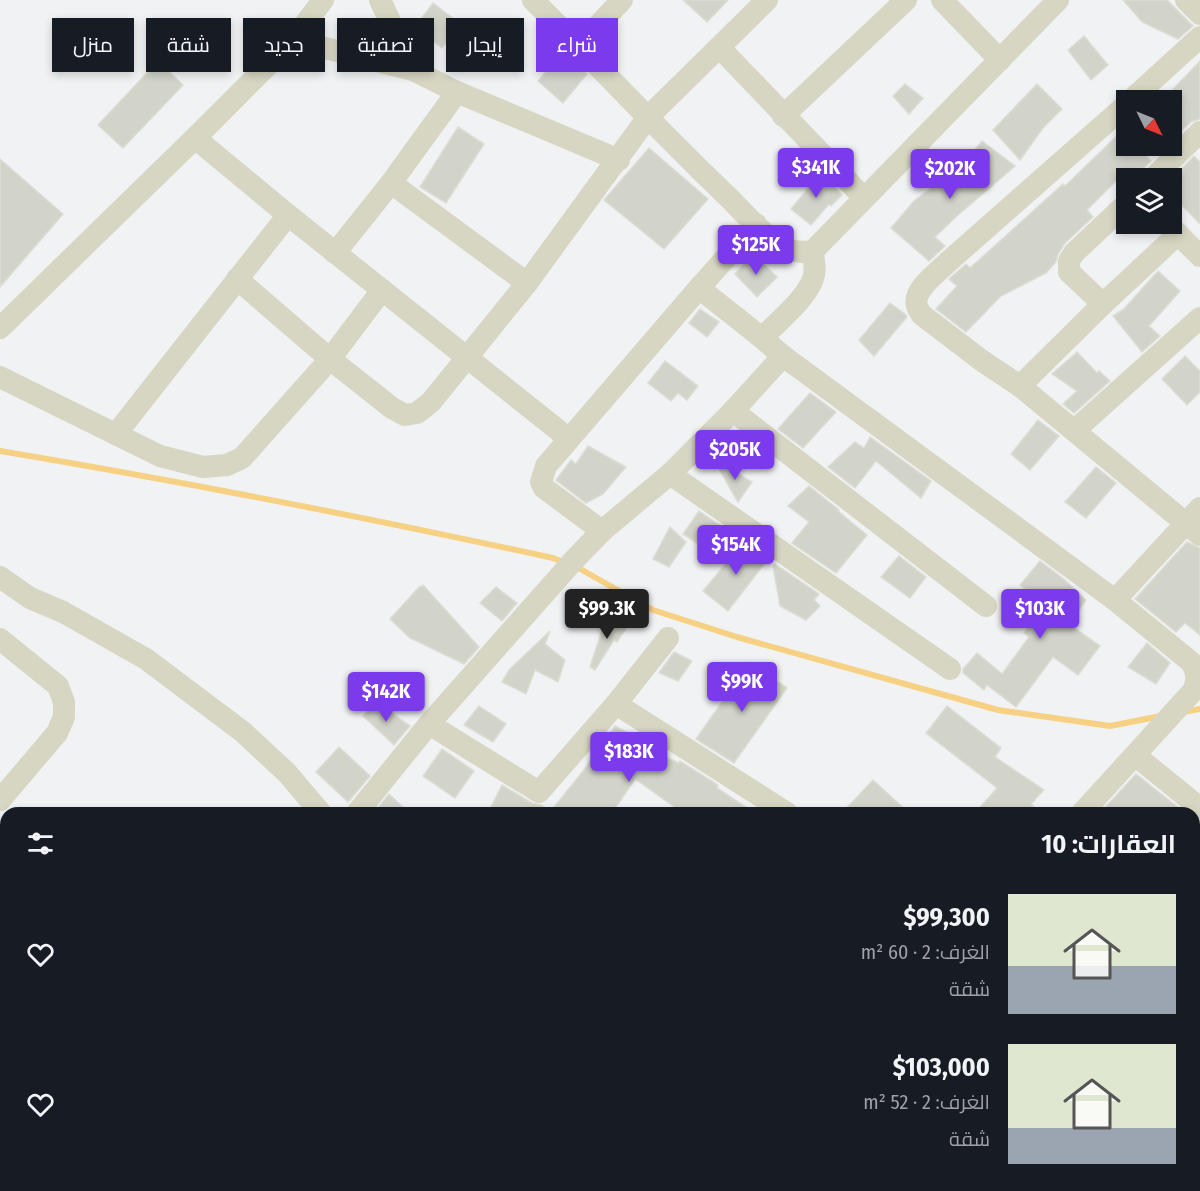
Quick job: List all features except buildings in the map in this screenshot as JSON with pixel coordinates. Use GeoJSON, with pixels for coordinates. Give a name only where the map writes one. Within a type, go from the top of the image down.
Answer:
{"type":"FeatureCollection","features":[{"type":"Feature","properties":{"kind":"street"},"geometry":{"type":"LineString","coordinates":[[309,18],[322,0]]}},
{"type":"Feature","properties":{"kind":"street"},"geometry":{"type":"LineString","coordinates":[[380,0],[388,18]]}},
{"type":"Feature","properties":{"kind":"street"},"geometry":{"type":"LineString","coordinates":[[532,0],[550,18]]}},
{"type":"Feature","properties":{"kind":"street"},"geometry":{"type":"LineString","coordinates":[[605,18],[622,0]]}},
{"type":"Feature","properties":{"kind":"street"},"geometry":{"type":"LineString","coordinates":[[783,116],[906,0]]}},
{"type":"Feature","properties":{"kind":"street"},"geometry":{"type":"LineString","coordinates":[[942,0],[1000,60]]}},
{"type":"Feature","properties":{"kind":"street"},"geometry":{"type":"LineString","coordinates":[[604,72],[756,224],[791,251],[802,253],[813,251],[1058,0]]}},
{"type":"Feature","properties":{"kind":"street"},"geometry":{"type":"LineString","coordinates":[[1186,0],[1200,14]]}},
{"type":"Feature","properties":{"kind":"street"},"geometry":{"type":"LineString","coordinates":[[237,279],[330,359],[392,408],[405,415],[417,413],[431,402],[527,284],[648,117],[720,48],[759,3]]}},
{"type":"Feature","properties":{"kind":"street"},"geometry":{"type":"LineString","coordinates":[[1142,90],[1200,38]]}},
{"type":"Feature","properties":{"kind":"street"},"geometry":{"type":"LineString","coordinates":[[720,48],[864,198]]}},
{"type":"Feature","properties":{"kind":"street"},"geometry":{"type":"LineString","coordinates":[[0,328],[261,72]]}},
{"type":"Feature","properties":{"kind":"street"},"geometry":{"type":"LineString","coordinates":[[417,72],[457,92],[619,160]]}},
{"type":"Feature","properties":{"kind":"street"},"geometry":{"type":"LineString","coordinates":[[335,253],[391,183],[457,92]]}},
{"type":"Feature","properties":{"kind":"street"},"geometry":{"type":"LineString","coordinates":[[1115,600],[1195,522],[1020,386],[981,360],[922,315],[916,306],[921,289],[948,262],[1116,114]]}},
{"type":"Feature","properties":{"kind":"street"},"geometry":{"type":"LineString","coordinates":[[1163,168],[1200,132]]}},
{"type":"Feature","properties":{"kind":"street"},"geometry":{"type":"LineString","coordinates":[[195,138],[335,253],[568,438]]}},
{"type":"Feature","properties":{"kind":"street"},"geometry":{"type":"LineString","coordinates":[[391,183],[527,284]]}},
{"type":"Feature","properties":{"kind":"street"},"geometry":{"type":"LineString","coordinates":[[1103,304],[1069,272],[1068,261],[1074,252],[1116,213]]}},
{"type":"Feature","properties":{"kind":"street"},"geometry":{"type":"LineString","coordinates":[[116,434],[288,215]]}},
{"type":"Feature","properties":{"kind":"street"},"geometry":{"type":"LineString","coordinates":[[602,531],[544,488],[541,482],[546,466],[756,224]]}},
{"type":"Feature","properties":{"kind":"street"},"geometry":{"type":"LineString","coordinates":[[1020,386],[1103,304],[1168,234]]}},
{"type":"Feature","properties":{"kind":"street"},"geometry":{"type":"LineString","coordinates":[[1178,234],[1200,256]]}},
{"type":"Feature","properties":{"kind":"street"},"geometry":{"type":"LineString","coordinates":[[762,338],[802,296],[812,281],[815,272],[813,251]]}},
{"type":"Feature","properties":{"kind":"street"},"geometry":{"type":"LineString","coordinates":[[699,288],[783,356],[1115,600],[1191,662],[1196,671],[1197,680],[1194,690],[1089,807]]}},
{"type":"Feature","properties":{"kind":"street"},"geometry":{"type":"LineString","coordinates":[[0,377],[160,456],[203,467],[227,465],[242,458],[330,359],[382,290]]}},
{"type":"Feature","properties":{"kind":"street"},"geometry":{"type":"LineString","coordinates":[[1075,430],[1200,318]]}},
{"type":"Feature","properties":{"kind":"street"},"geometry":{"type":"LineString","coordinates":[[362,807],[429,724],[569,566],[602,531],[670,474],[733,411],[783,356]]}},
{"type":"Feature","properties":{"kind":"street"},"geometry":{"type":"LineString","coordinates":[[733,411],[986,606]]}},
{"type":"Feature","properties":{"kind":"street"},"geometry":{"type":"LineString","coordinates":[[670,474],[950,669]]}},
{"type":"Feature","properties":{"kind":"street"},"geometry":{"type":"LineString","coordinates":[[0,577],[30,598],[63,612],[146,659],[164,672],[243,732],[288,773],[316,807]]}},
{"type":"Feature","properties":{"kind":"street"},"geometry":{"type":"LineString","coordinates":[[429,724],[539,792],[616,704],[668,638]]}},
{"type":"Feature","properties":{"kind":"street"},"geometry":{"type":"LineString","coordinates":[[0,639],[58,686],[64,702],[64,717],[57,733],[0,800]]}},
{"type":"Feature","properties":{"kind":"street"},"geometry":{"type":"LineString","coordinates":[[616,704],[775,807]]}},
{"type":"Feature","properties":{"kind":"street"},"geometry":{"type":"LineString","coordinates":[[1136,756],[1199,807]]}},
{"type":"Feature","properties":{"kind":"waterway"},"geometry":{"type":"LineString","coordinates":[[0,451],[346,515],[553,558],[565,563]]}},
{"type":"Feature","properties":{"kind":"waterway"},"geometry":{"type":"LineString","coordinates":[[575,566],[653,610],[737,637],[998,710],[1110,726],[1161,716]]}},
{"type":"Feature","properties":{"kind":"waterway"},"geometry":{"type":"LineString","coordinates":[[1183,712],[1200,709]]}}]}
